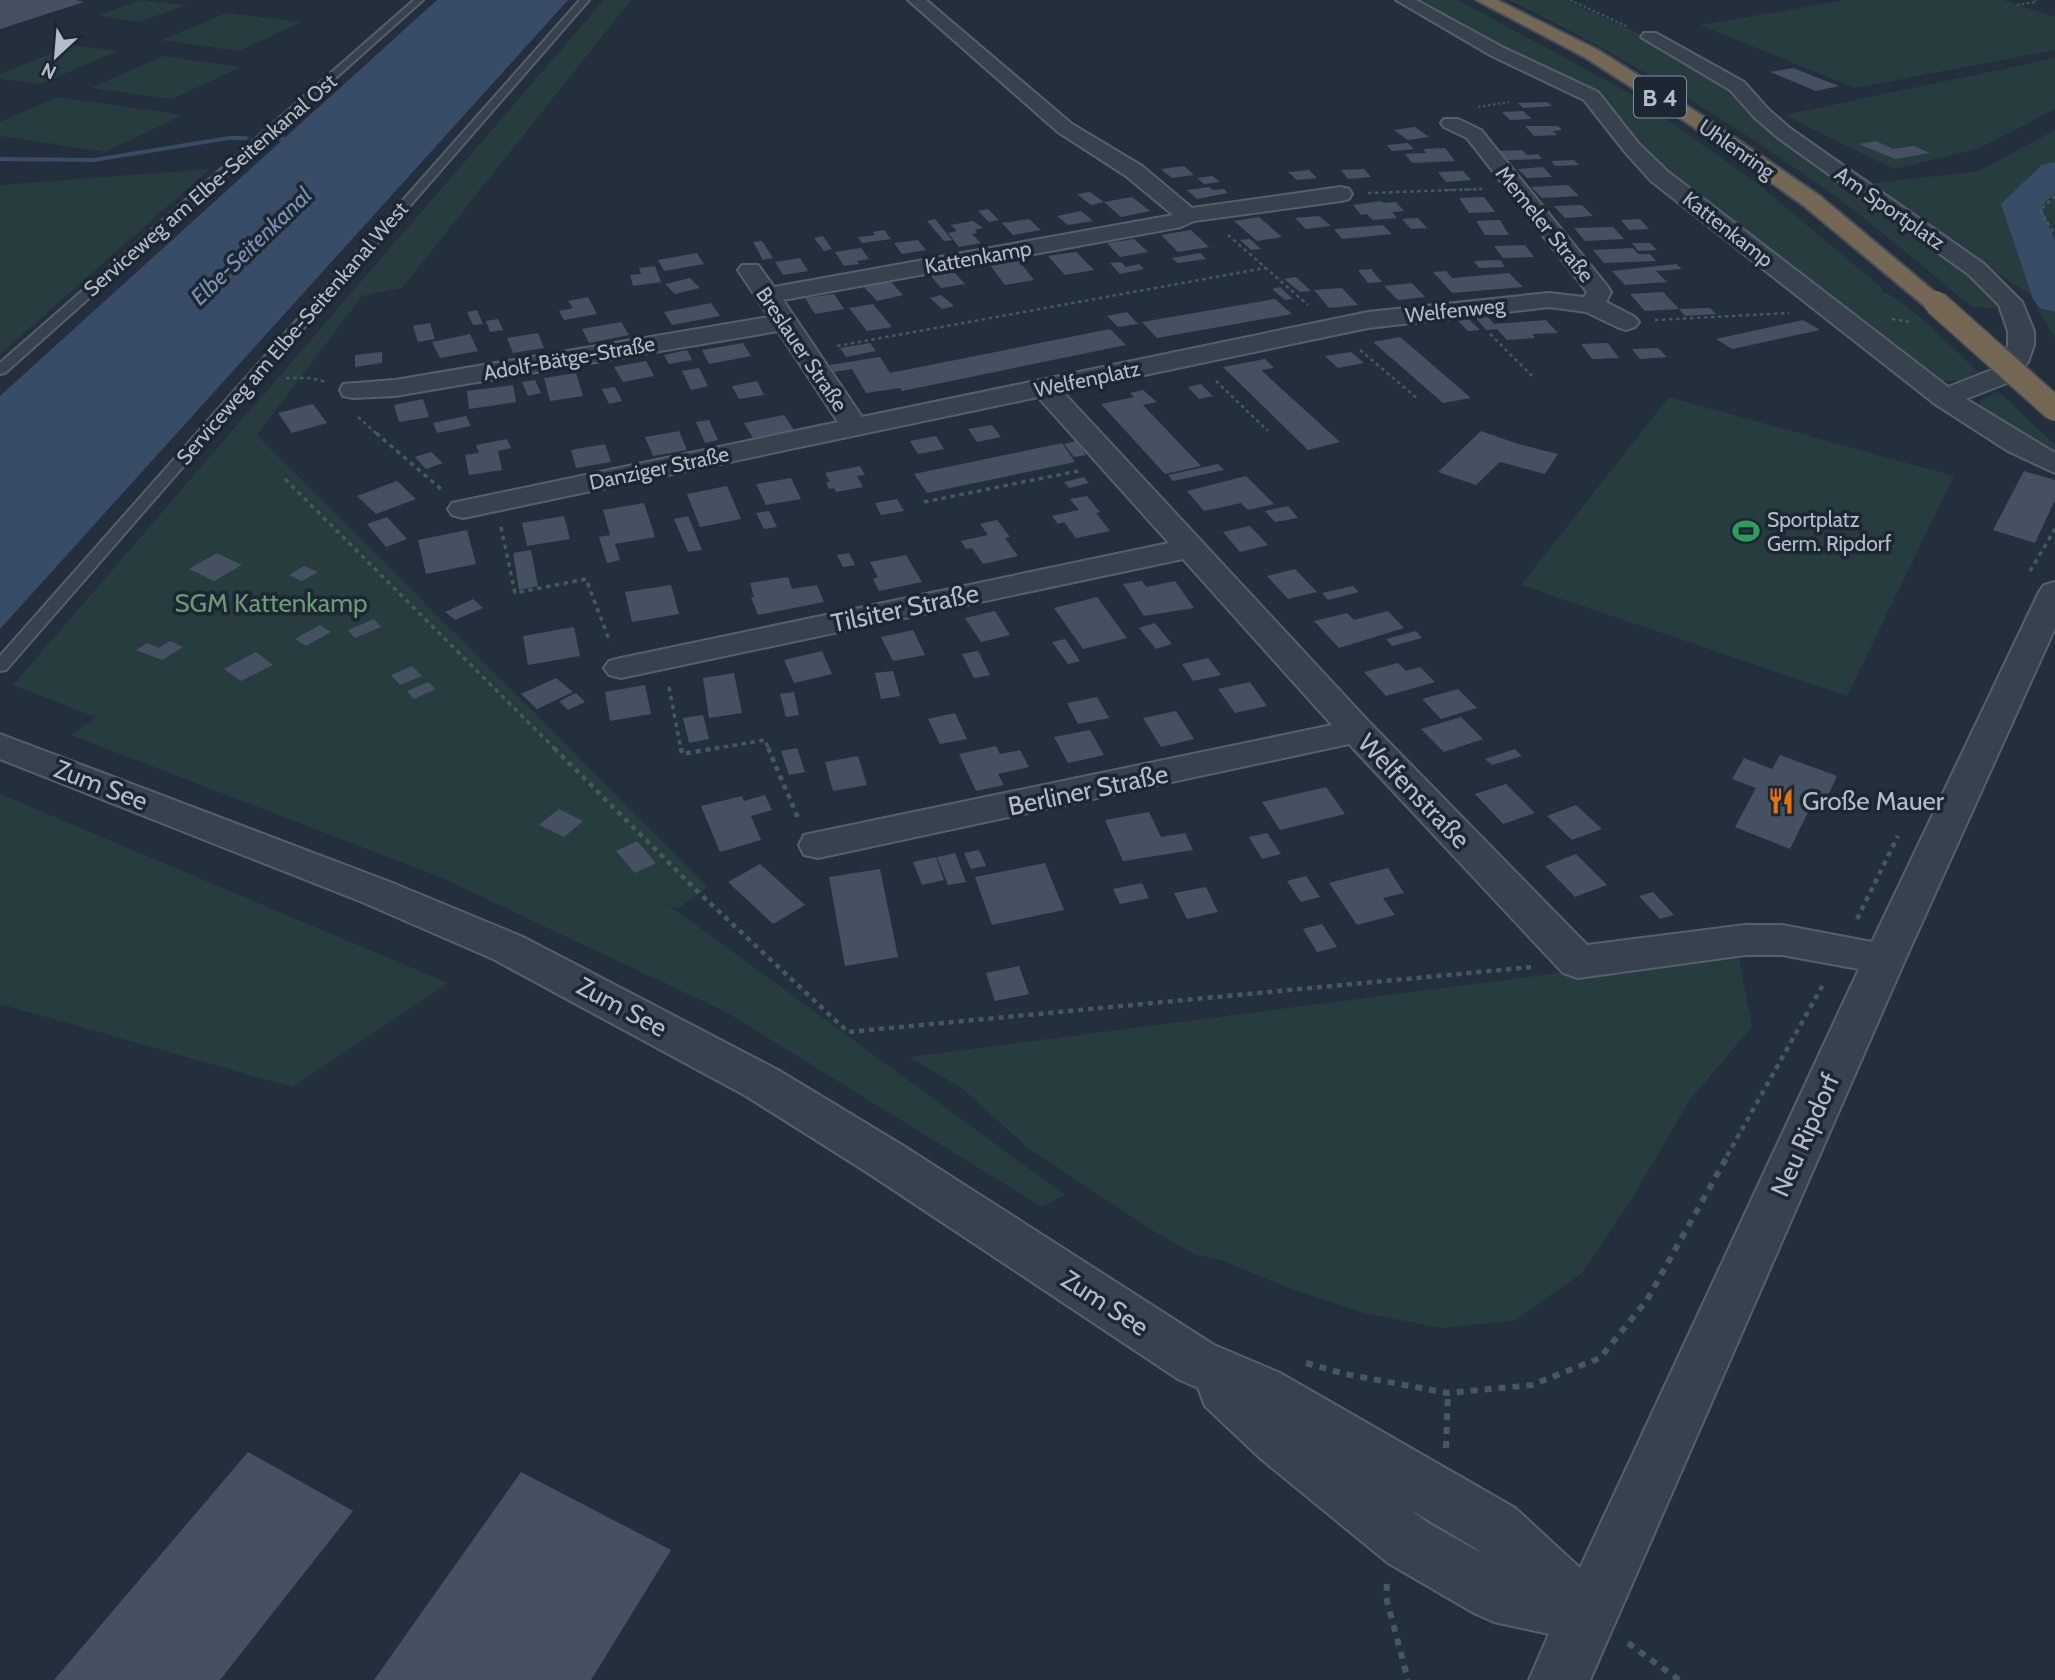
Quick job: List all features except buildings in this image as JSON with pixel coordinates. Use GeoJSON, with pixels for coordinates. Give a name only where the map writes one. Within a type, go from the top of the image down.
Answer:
{"type":"FeatureCollection","features":[{"type":"Feature","properties":{"kind":"highway","name":"Uhlenring"},"geometry":{"type":"LineString","coordinates":[[1484,0],[1592,54],[1696,120],[1812,201],[1936,303],[2055,409]]}},
{"type":"Feature","properties":{"kind":"street"},"geometry":{"type":"LineString","coordinates":[[916,0],[1065,128],[1196,214]]}},
{"type":"Feature","properties":{"kind":"street","name":"Kattenkamp"},"geometry":{"type":"LineString","coordinates":[[1404,0],[1505,55],[1591,96],[1632,148],[1659,176],[1945,398],[2018,445],[2055,464]]}},
{"type":"Feature","properties":{"kind":"street","name":"Am Sportplatz"},"geometry":{"type":"LineString","coordinates":[[1650,37],[1737,86],[1761,113],[1784,133],[1976,269],[2010,302],[2021,331],[2021,345],[2015,362],[2003,375],[1945,398]]}},
{"type":"Feature","properties":{"kind":"street","name":"Memeler Straße"},"geometry":{"type":"LineString","coordinates":[[1451,123],[1474,134],[1599,292],[1592,305],[1626,321]]}},
{"type":"Feature","properties":{"kind":"street","name":"Kattenkamp"},"geometry":{"type":"LineString","coordinates":[[767,296],[1181,220],[1196,214],[1341,194]]}},
{"type":"Feature","properties":{"kind":"street","name":"Breslauer Straße"},"geometry":{"type":"LineString","coordinates":[[750,270],[855,427]]}},
{"type":"Feature","properties":{"kind":"street","name":"Welfenweg"},"geometry":{"type":"LineString","coordinates":[[1326,328],[1464,308],[1549,300],[1592,305]]}},
{"type":"Feature","properties":{"kind":"street","name":"Adolf-Bätge-Straße"},"geometry":{"type":"LineString","coordinates":[[353,390],[395,388],[785,322]]}},
{"type":"Feature","properties":{"kind":"street","name":"Welfenplatz"},"geometry":{"type":"LineString","coordinates":[[855,427],[1326,328]]}},
{"type":"Feature","properties":{"kind":"street","name":"Welfenstraße"},"geometry":{"type":"LineString","coordinates":[[1045,388],[1357,731],[1578,962]]}},
{"type":"Feature","properties":{"kind":"street","name":"Danziger Straße"},"geometry":{"type":"LineString","coordinates":[[463,509],[855,427]]}},
{"type":"Feature","properties":{"kind":"street","name":"Tilsiter Straße"},"geometry":{"type":"LineString","coordinates":[[621,668],[1190,548]]}},
{"type":"Feature","properties":{"kind":"street","name":"Neu Ripdorf"},"geometry":{"type":"LineString","coordinates":[[1559,1680],[1863,955],[2055,592]]}},
{"type":"Feature","properties":{"kind":"street","name":"Berliner Straße"},"geometry":{"type":"LineString","coordinates":[[818,845],[1357,731]]}},
{"type":"Feature","properties":{"kind":"street","name":"Zum See"},"geometry":{"type":"LineString","coordinates":[[4,747],[363,887],[508,948],[762,1083],[874,1152],[1196,1362],[1261,1391],[1495,1528],[1587,1614]]}},
{"type":"Feature","properties":{"kind":"street"},"geometry":{"type":"LineString","coordinates":[[1578,962],[1745,940],[1782,940],[1863,955]]}},
{"type":"Feature","properties":{"kind":"street","name":"Zum See"},"geometry":{"type":"LineString","coordinates":[[1196,1362],[1279,1439],[1408,1543],[1494,1593],[1587,1614]]}},
{"type":"Feature","properties":{"kind":"lane","name":"Serviceweg am Elbe-Seitenkanal Ost"},"geometry":{"type":"LineString","coordinates":[[0,370],[419,0]]}},
{"type":"Feature","properties":{"kind":"lane","name":"Serviceweg am Elbe-Seitenkanal West"},"geometry":{"type":"LineString","coordinates":[[0,666],[585,0]]}},
{"type":"Feature","properties":{"kind":"path"},"geometry":{"type":"LineString","coordinates":[[1570,0],[1650,37]]}},
{"type":"Feature","properties":{"kind":"path"},"geometry":{"type":"LineString","coordinates":[[2017,5],[2036,2],[2035,0]]}},
{"type":"Feature","properties":{"kind":"path"},"geometry":{"type":"LineString","coordinates":[[1341,194],[1514,187]]}},
{"type":"Feature","properties":{"kind":"path"},"geometry":{"type":"LineString","coordinates":[[2055,196],[2040,210],[2055,235]]}},
{"type":"Feature","properties":{"kind":"path"},"geometry":{"type":"LineString","coordinates":[[1196,214],[1265,268],[1326,328],[1419,399]]}},
{"type":"Feature","properties":{"kind":"path"},"geometry":{"type":"LineString","coordinates":[[805,352],[1265,268]]}},
{"type":"Feature","properties":{"kind":"path"},"geometry":{"type":"LineString","coordinates":[[1464,308],[1532,376]]}},
{"type":"Feature","properties":{"kind":"path"},"geometry":{"type":"LineString","coordinates":[[1626,321],[1833,311]]}},
{"type":"Feature","properties":{"kind":"path"},"geometry":{"type":"LineString","coordinates":[[1192,357],[1268,431]]}},
{"type":"Feature","properties":{"kind":"path"},"geometry":{"type":"LineString","coordinates":[[353,390],[343,403],[463,509],[498,513],[514,593],[586,579],[621,668]]}},
{"type":"Feature","properties":{"kind":"path"},"geometry":{"type":"LineString","coordinates":[[925,502],[1115,464]]}},
{"type":"Feature","properties":{"kind":"path"},"geometry":{"type":"LineString","coordinates":[[285,478],[696,890],[848,1032],[1578,962]]}},
{"type":"Feature","properties":{"kind":"path"},"geometry":{"type":"LineString","coordinates":[[669,687],[682,754],[765,740],[805,833],[818,845]]}},
{"type":"Feature","properties":{"kind":"path"},"geometry":{"type":"LineString","coordinates":[[1448,1393],[1532,1385],[1601,1358],[1647,1300],[1863,955]]}},
{"type":"Feature","properties":{"kind":"path"},"geometry":{"type":"LineString","coordinates":[[1408,1543],[1390,1566],[1386,1597],[1408,1680]]}},
{"type":"Feature","properties":{"kind":"path"},"geometry":{"type":"LineString","coordinates":[[1587,1614],[1679,1680]]}},
{"type":"Feature","properties":{"kind":"green space"},"geometry":{"type":"Polygon","coordinates":[[[141,0],[187,5],[138,22],[98,15],[141,0]]]}},
{"type":"Feature","properties":{"kind":"green space","name":"SGM Kattenkamp"},"geometry":{"type":"Polygon","coordinates":[[[604,0],[631,0],[402,288],[362,296],[257,435],[708,887],[677,909],[652,896],[677,911],[1065,1195],[1042,1207],[726,1012],[442,878],[71,735],[96,717],[13,685],[604,0]]]}},
{"type":"Feature","properties":{"kind":"green space"},"geometry":{"type":"Polygon","coordinates":[[[1413,0],[1458,0],[1633,95],[1758,184],[1882,288],[1882,292],[1903,303],[1916,314],[1978,372],[1961,380],[1938,381],[1663,172],[1596,89],[1512,53],[1413,0]]]}},
{"type":"Feature","properties":{"kind":"green space"},"geometry":{"type":"Polygon","coordinates":[[[1509,0],[1565,0],[1684,54],[1886,202],[2001,300],[1999,306],[1972,307],[1855,211],[1777,156],[1627,62],[1509,0]]]}},
{"type":"Feature","properties":{"kind":"green space"},"geometry":{"type":"Polygon","coordinates":[[[1846,0],[2003,0],[2055,17],[2055,50],[1855,88],[1700,25],[1846,0]]]}},
{"type":"Feature","properties":{"kind":"green space"},"geometry":{"type":"Polygon","coordinates":[[[226,13],[301,22],[239,51],[162,40],[226,13]]]}},
{"type":"Feature","properties":{"kind":"green space"},"geometry":{"type":"Polygon","coordinates":[[[72,45],[118,51],[40,84],[0,79],[0,74],[72,45]]]}},
{"type":"Feature","properties":{"kind":"green space"},"geometry":{"type":"Polygon","coordinates":[[[163,56],[241,67],[172,99],[91,88],[163,56]]]}},
{"type":"Feature","properties":{"kind":"green space"},"geometry":{"type":"Polygon","coordinates":[[[2055,58],[2055,109],[1980,148],[1894,169],[1784,115],[2055,58]]]}},
{"type":"Feature","properties":{"kind":"green space"},"geometry":{"type":"Polygon","coordinates":[[[57,97],[183,115],[105,152],[0,136],[0,122],[57,97]]]}},
{"type":"Feature","properties":{"kind":"green space"},"geometry":{"type":"Polygon","coordinates":[[[2055,130],[2055,338],[2030,295],[1866,184],[1979,171],[2055,130]]]}},
{"type":"Feature","properties":{"kind":"green space"},"geometry":{"type":"Polygon","coordinates":[[[210,169],[0,354],[0,185],[210,169]]]}},
{"type":"Feature","properties":{"kind":"green space"},"geometry":{"type":"Polygon","coordinates":[[[1998,391],[2055,445],[2055,458],[1980,414],[1980,401],[1998,391]]]}},
{"type":"Feature","properties":{"kind":"green space","name":"Sportplatz Germ. Ripdorf"},"geometry":{"type":"Polygon","coordinates":[[[1669,397],[1954,476],[1847,696],[1521,585],[1669,397]]]}},
{"type":"Feature","properties":{"kind":"green space"},"geometry":{"type":"Polygon","coordinates":[[[0,794],[448,983],[292,1087],[0,1004],[0,794]]]}},
{"type":"Feature","properties":{"kind":"green space"},"geometry":{"type":"Polygon","coordinates":[[[1737,950],[1752,1027],[1689,1101],[1633,1197],[1581,1274],[1514,1321],[1440,1328],[1364,1313],[1286,1287],[1224,1261],[1194,1254],[1155,1232],[1028,1148],[963,1089],[909,1057],[1737,950]]]}},
{"type":"Feature","properties":{"kind":"water","name":"Elbe-Seitenkanal"},"geometry":{"type":"Polygon","coordinates":[[[437,0],[568,0],[0,629],[0,396],[437,0]]]}},
{"type":"Feature","properties":{"kind":"waterway"},"geometry":{"type":"LineString","coordinates":[[0,159],[94,160],[229,138],[246,138]]}},
{"type":"Feature","properties":{"kind":"waterway"},"geometry":{"type":"LineString","coordinates":[[273,139],[284,139]]}},
{"type":"Feature","properties":{"kind":"waterway"},"geometry":{"type":"LineString","coordinates":[[2055,173],[2021,204],[2055,299]]}},
{"type":"Feature","properties":{"kind":"place","name":"Sportplatz Germ. Ripdorf"},"geometry":{"type":"Point","coordinates":[1746,531]}},
{"type":"Feature","properties":{"kind":"place","name":"Große Mauer"},"geometry":{"type":"Point","coordinates":[1781,801]}}]}
